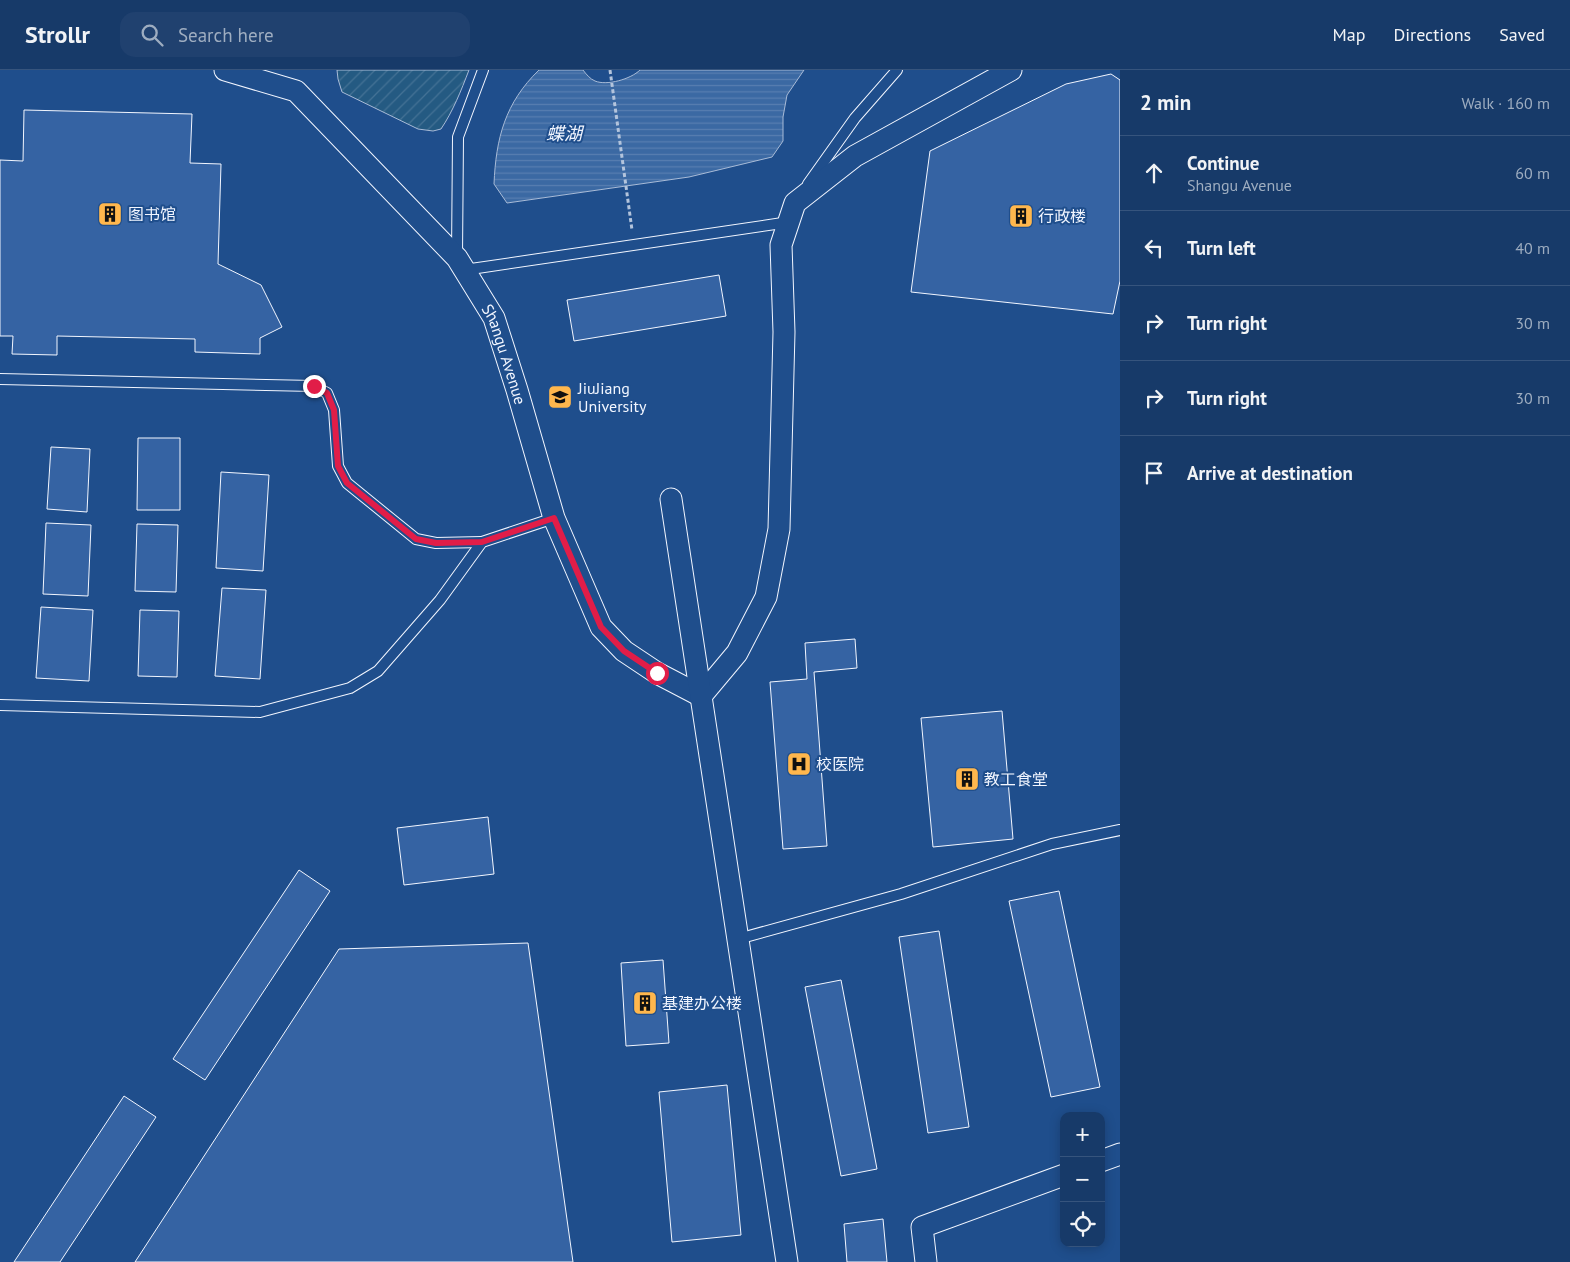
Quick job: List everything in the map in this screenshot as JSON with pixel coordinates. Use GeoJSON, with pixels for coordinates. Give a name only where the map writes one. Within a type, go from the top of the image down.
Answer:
{"type":"FeatureCollection","features":[{"type":"Feature","properties":{"kind":"street","name":"Shangu Avenue"},"geometry":{"type":"LineString","coordinates":[[225,70],[296,91],[461,264],[494,318],[554,518],[601,627],[624,651],[657,673],[702,696]]}},
{"type":"Feature","properties":{"kind":"street"},"geometry":{"type":"LineString","coordinates":[[702,696],[738,653],[766,597],[779,529],[784,332],[781,245],[792,212],[855,156],[1011,70]]}},
{"type":"Feature","properties":{"kind":"street"},"geometry":{"type":"LineString","coordinates":[[671,499],[787,1262]]}},
{"type":"Feature","properties":{"kind":"street"},"geometry":{"type":"LineString","coordinates":[[1105,1160],[1120,1154]]}},
{"type":"Feature","properties":{"kind":"street"},"geometry":{"type":"LineString","coordinates":[[926,1262],[922,1227],[1060,1176]]}},
{"type":"Feature","properties":{"kind":"lane"},"geometry":{"type":"LineString","coordinates":[[484,70],[458,137],[461,264],[633,245],[792,212],[855,118],[897,70]]}},
{"type":"Feature","properties":{"kind":"lane"},"geometry":{"type":"LineString","coordinates":[[0,379],[314,386],[327,393],[334,410],[338,466],[347,483],[416,539],[436,543],[482,542],[554,518]]}},
{"type":"Feature","properties":{"kind":"lane"},"geometry":{"type":"LineString","coordinates":[[0,705],[260,712],[350,688],[378,671],[440,600],[482,542]]}},
{"type":"Feature","properties":{"kind":"lane"},"geometry":{"type":"LineString","coordinates":[[738,939],[901,894],[1052,844],[1120,830]]}},
{"type":"Feature","properties":{"kind":"path"},"geometry":{"type":"LineString","coordinates":[[610,70],[629,199],[633,245]]}},
{"type":"Feature","properties":{"kind":"shaded area"},"geometry":{"type":"Polygon","coordinates":[[[337,70],[469,70],[457,101],[441,129],[433,131],[418,129],[342,92],[337,70]]]}},
{"type":"Feature","properties":{"kind":"water","name":"蝶湖"},"geometry":{"type":"Polygon","coordinates":[[[539,70],[583,70],[593,80],[606,83],[625,79],[640,70],[804,70],[787,95],[783,117],[783,141],[772,157],[689,177],[507,203],[494,184],[500,136],[510,108],[527,82],[539,70]]]}},
{"type":"Feature","properties":{"kind":"building","name":"行政楼"},"geometry":{"type":"Polygon","coordinates":[[[1111,74],[1120,80],[1120,281],[1113,314],[911,292],[930,151],[1066,84],[1111,74]]]}},
{"type":"Feature","properties":{"kind":"building","name":"图书馆"},"geometry":{"type":"Polygon","coordinates":[[[24,110],[192,114],[190,163],[221,164],[218,264],[261,285],[282,327],[260,338],[260,354],[195,352],[195,339],[57,336],[57,355],[12,354],[13,336],[0,336],[0,160],[23,161],[24,110]]]}},
{"type":"Feature","properties":{"kind":"building"},"geometry":{"type":"Polygon","coordinates":[[[719,275],[726,316],[574,341],[567,300],[719,275]]]}},
{"type":"Feature","properties":{"kind":"building"},"geometry":{"type":"Polygon","coordinates":[[[138,438],[180,438],[180,510],[137,510],[138,438]]]}},
{"type":"Feature","properties":{"kind":"building"},"geometry":{"type":"Polygon","coordinates":[[[51,447],[90,449],[87,512],[47,509],[51,447]]]}},
{"type":"Feature","properties":{"kind":"building"},"geometry":{"type":"Polygon","coordinates":[[[221,472],[269,475],[263,571],[216,568],[221,472]]]}},
{"type":"Feature","properties":{"kind":"building"},"geometry":{"type":"Polygon","coordinates":[[[46,523],[91,525],[88,596],[43,594],[46,523]]]}},
{"type":"Feature","properties":{"kind":"building"},"geometry":{"type":"Polygon","coordinates":[[[137,524],[178,525],[176,592],[135,591],[137,524]]]}},
{"type":"Feature","properties":{"kind":"building"},"geometry":{"type":"Polygon","coordinates":[[[222,588],[266,590],[260,679],[215,676],[222,588]]]}},
{"type":"Feature","properties":{"kind":"building"},"geometry":{"type":"Polygon","coordinates":[[[41,607],[93,610],[89,681],[36,678],[41,607]]]}},
{"type":"Feature","properties":{"kind":"building"},"geometry":{"type":"Polygon","coordinates":[[[140,610],[179,611],[177,677],[138,676],[140,610]]]}},
{"type":"Feature","properties":{"kind":"building","name":"校医院"},"geometry":{"type":"Polygon","coordinates":[[[855,639],[857,668],[814,672],[827,846],[783,849],[770,682],[807,679],[805,643],[855,639]]]}},
{"type":"Feature","properties":{"kind":"building","name":"教工食堂"},"geometry":{"type":"Polygon","coordinates":[[[1002,711],[1013,839],[933,847],[921,718],[1002,711]]]}},
{"type":"Feature","properties":{"kind":"building"},"geometry":{"type":"Polygon","coordinates":[[[488,817],[494,874],[404,885],[397,828],[488,817]]]}},
{"type":"Feature","properties":{"kind":"building"},"geometry":{"type":"Polygon","coordinates":[[[299,870],[330,891],[205,1080],[173,1059],[299,870]]]}},
{"type":"Feature","properties":{"kind":"building"},"geometry":{"type":"Polygon","coordinates":[[[1059,891],[1100,1087],[1051,1097],[1009,901],[1059,891]]]}},
{"type":"Feature","properties":{"kind":"building"},"geometry":{"type":"Polygon","coordinates":[[[939,931],[969,1127],[928,1133],[899,937],[939,931]]]}},
{"type":"Feature","properties":{"kind":"building"},"geometry":{"type":"Polygon","coordinates":[[[528,943],[573,1262],[135,1262],[339,949],[528,943]]]}},
{"type":"Feature","properties":{"kind":"building","name":"基建办公楼"},"geometry":{"type":"Polygon","coordinates":[[[663,960],[669,1043],[626,1046],[621,963],[663,960]]]}},
{"type":"Feature","properties":{"kind":"building"},"geometry":{"type":"Polygon","coordinates":[[[841,980],[877,1169],[841,1176],[805,987],[841,980]]]}},
{"type":"Feature","properties":{"kind":"building"},"geometry":{"type":"Polygon","coordinates":[[[727,1085],[741,1235],[672,1242],[659,1092],[727,1085]]]}},
{"type":"Feature","properties":{"kind":"building"},"geometry":{"type":"Polygon","coordinates":[[[124,1096],[156,1117],[60,1262],[14,1262],[124,1096]]]}},
{"type":"Feature","properties":{"kind":"building"},"geometry":{"type":"Polygon","coordinates":[[[883,1219],[887,1262],[847,1262],[844,1224],[883,1219]]]}},
{"type":"Feature","properties":{"kind":"place","name":"图书馆"},"geometry":{"type":"Point","coordinates":[110,214]}},
{"type":"Feature","properties":{"kind":"place","name":"行政楼"},"geometry":{"type":"Point","coordinates":[1021,216]}},
{"type":"Feature","properties":{"kind":"place","name":"JiuJiang University"},"geometry":{"type":"Point","coordinates":[560,397]}},
{"type":"Feature","properties":{"kind":"place","name":"校医院"},"geometry":{"type":"Point","coordinates":[799,764]}},
{"type":"Feature","properties":{"kind":"place","name":"教工食堂"},"geometry":{"type":"Point","coordinates":[967,779]}},
{"type":"Feature","properties":{"kind":"place","name":"基建办公楼"},"geometry":{"type":"Point","coordinates":[645,1003]}},
{"type":"Feature","properties":{"kind":"route"},"geometry":{"type":"LineString","coordinates":[[314,386],[327,393],[334,410],[338,466],[347,483],[416,539],[436,543],[482,542],[554,518],[601,627],[624,651],[657,673]]}}]}
